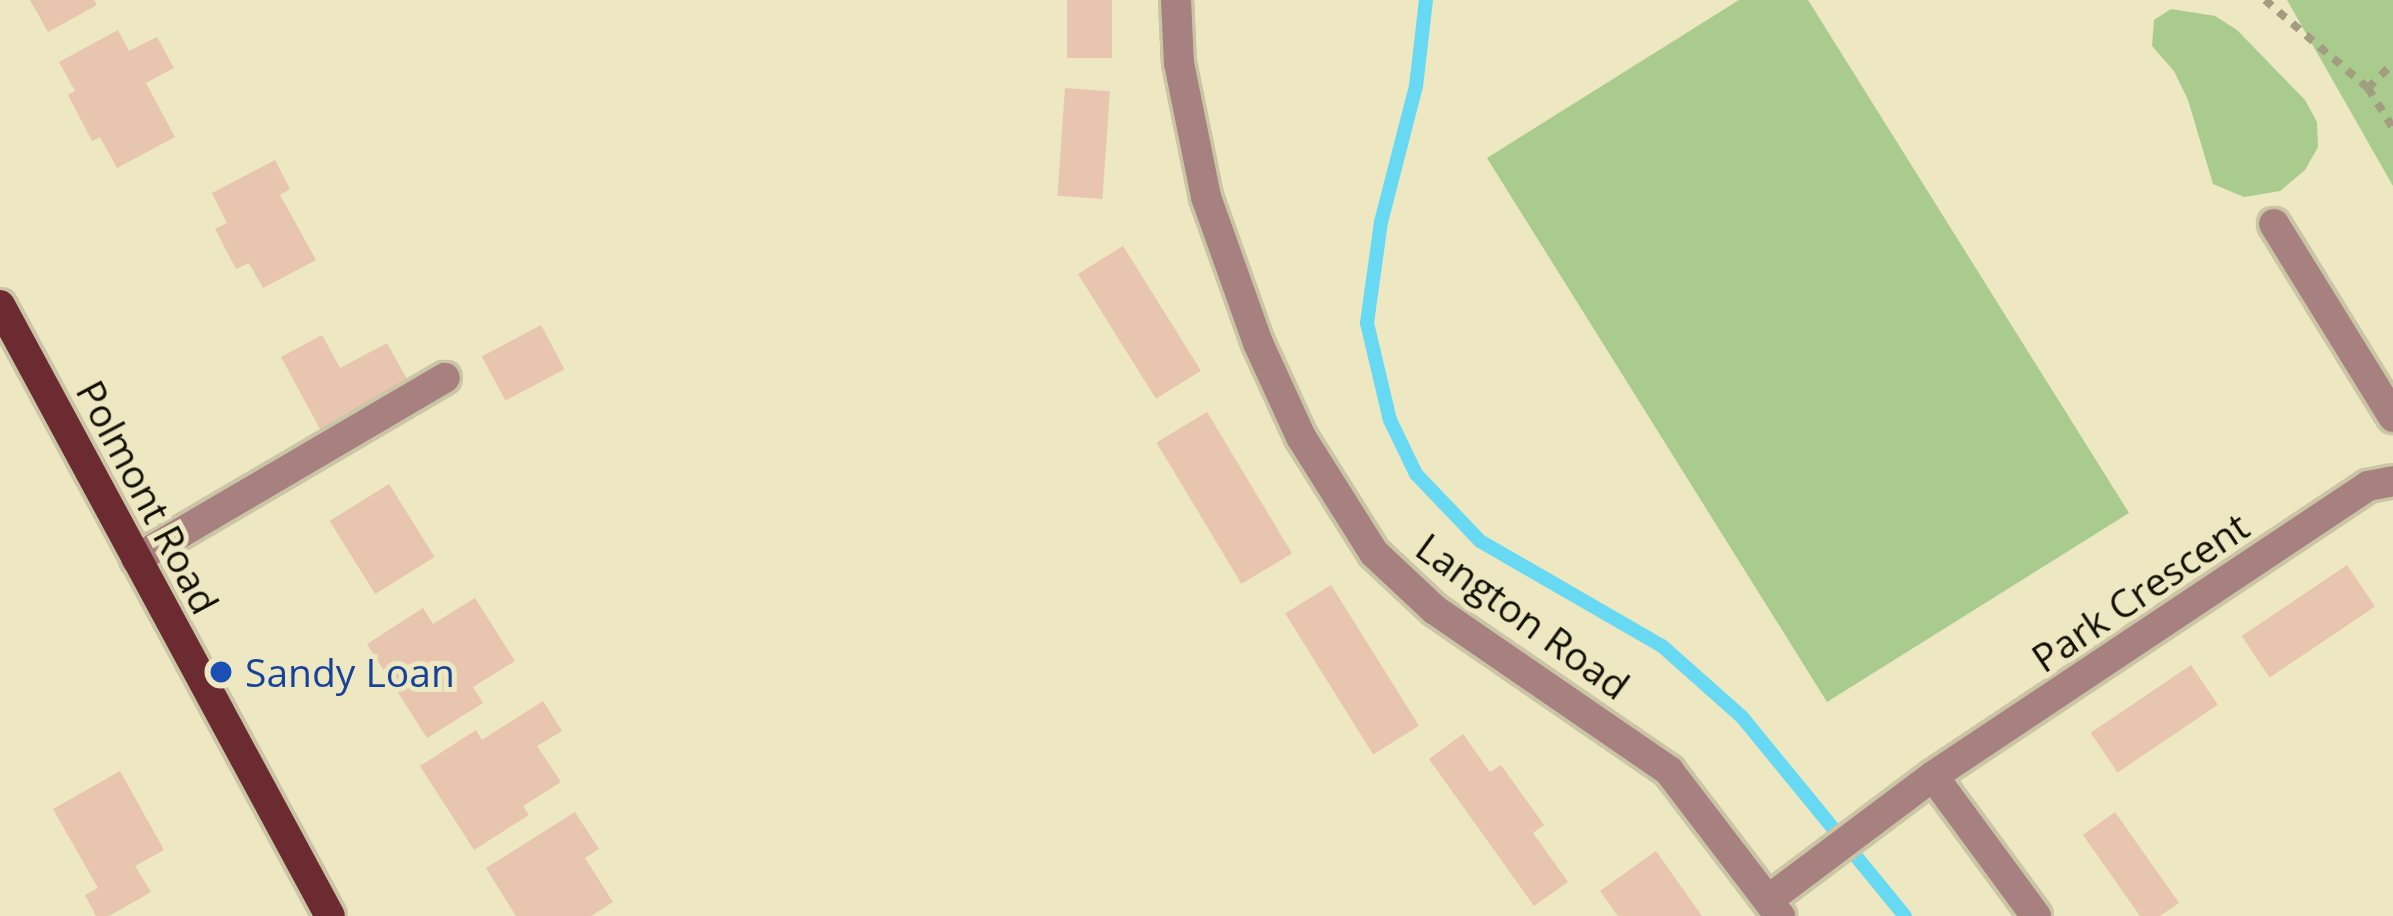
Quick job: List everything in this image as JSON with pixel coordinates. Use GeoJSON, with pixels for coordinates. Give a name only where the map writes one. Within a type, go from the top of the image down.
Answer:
{"type":"FeatureCollection","features":[{"type":"Feature","properties":{"kind":"main road","name":"Polmont Road"},"geometry":{"type":"LineString","coordinates":[[0,305],[330,916]]}},
{"type":"Feature","properties":{"kind":"street","name":"Langton Road"},"geometry":{"type":"LineString","coordinates":[[1176,0],[1179,63],[1206,197],[1301,437],[1374,553],[1435,610],[1669,771],[1774,908]]}},
{"type":"Feature","properties":{"kind":"street"},"geometry":{"type":"LineString","coordinates":[[2274,224],[2393,417]]}},
{"type":"Feature","properties":{"kind":"street"},"geometry":{"type":"LineString","coordinates":[[136,559],[445,378]]}},
{"type":"Feature","properties":{"kind":"street","name":"Park Crescent"},"geometry":{"type":"LineString","coordinates":[[1774,908],[1825,859],[1934,776],[2368,486],[2393,482]]}},
{"type":"Feature","properties":{"kind":"street"},"geometry":{"type":"LineString","coordinates":[[1934,776],[2036,916]]}},
{"type":"Feature","properties":{"kind":"path"},"geometry":{"type":"LineString","coordinates":[[2265,0],[2368,88],[2393,128]]}},
{"type":"Feature","properties":{"kind":"path"},"geometry":{"type":"LineString","coordinates":[[2368,88],[2393,63]]}},
{"type":"Feature","properties":{"kind":"green space"},"geometry":{"type":"Polygon","coordinates":[[[1739,0],[1808,0],[2129,513],[1827,702],[1487,158],[1739,0]]]}},
{"type":"Feature","properties":{"kind":"green space"},"geometry":{"type":"Polygon","coordinates":[[[2287,0],[2393,0],[2393,186],[2287,0]]]}},
{"type":"Feature","properties":{"kind":"green space"},"geometry":{"type":"Polygon","coordinates":[[[2171,9],[2215,16],[2237,30],[2305,100],[2317,122],[2318,147],[2305,170],[2280,191],[2244,197],[2213,184],[2188,100],[2174,71],[2152,46],[2154,20],[2171,9]]]}},
{"type":"Feature","properties":{"kind":"building"},"geometry":{"type":"Polygon","coordinates":[[[30,0],[94,0],[97,5],[48,32],[30,0]]]}},
{"type":"Feature","properties":{"kind":"building"},"geometry":{"type":"Polygon","coordinates":[[[1067,0],[1112,0],[1112,58],[1067,58],[1067,0]]]}},
{"type":"Feature","properties":{"kind":"building"},"geometry":{"type":"Polygon","coordinates":[[[118,30],[129,51],[157,37],[174,68],[146,83],[175,137],[117,168],[100,137],[92,141],[68,95],[75,91],[59,62],[118,30]]]}},
{"type":"Feature","properties":{"kind":"building"},"geometry":{"type":"Polygon","coordinates":[[[1065,88],[1110,91],[1102,199],[1057,196],[1065,88]]]}},
{"type":"Feature","properties":{"kind":"building"},"geometry":{"type":"Polygon","coordinates":[[[275,160],[290,189],[280,195],[316,260],[263,288],[249,263],[236,269],[215,229],[227,223],[212,193],[275,160]]]}},
{"type":"Feature","properties":{"kind":"building"},"geometry":{"type":"Polygon","coordinates":[[[1123,246],[1201,371],[1156,399],[1078,274],[1123,246]]]}},
{"type":"Feature","properties":{"kind":"building"},"geometry":{"type":"Polygon","coordinates":[[[541,325],[564,369],[505,401],[482,356],[541,325]]]}},
{"type":"Feature","properties":{"kind":"building"},"geometry":{"type":"Polygon","coordinates":[[[322,335],[340,368],[387,343],[409,383],[362,409],[367,420],[327,442],[281,357],[322,335]]]}},
{"type":"Feature","properties":{"kind":"building"},"geometry":{"type":"Polygon","coordinates":[[[1207,412],[1292,553],[1241,584],[1156,442],[1207,412]]]}},
{"type":"Feature","properties":{"kind":"building"},"geometry":{"type":"Polygon","coordinates":[[[389,484],[435,557],[375,594],[330,521],[389,484]]]}},
{"type":"Feature","properties":{"kind":"building"},"geometry":{"type":"Polygon","coordinates":[[[2347,565],[2375,606],[2270,677],[2242,636],[2347,565]]]}},
{"type":"Feature","properties":{"kind":"building"},"geometry":{"type":"Polygon","coordinates":[[[1331,585],[1419,726],[1373,754],[1285,614],[1331,585]]]}},
{"type":"Feature","properties":{"kind":"building"},"geometry":{"type":"Polygon","coordinates":[[[475,598],[515,661],[473,687],[483,703],[427,738],[367,644],[423,608],[433,624],[475,598]]]}},
{"type":"Feature","properties":{"kind":"building"},"geometry":{"type":"Polygon","coordinates":[[[2191,665],[2218,705],[2118,772],[2091,733],[2191,665]]]}},
{"type":"Feature","properties":{"kind":"building"},"geometry":{"type":"Polygon","coordinates":[[[543,701],[562,731],[537,746],[561,782],[523,806],[529,815],[474,850],[420,766],[476,730],[482,740],[543,701]]]}},
{"type":"Feature","properties":{"kind":"building"},"geometry":{"type":"Polygon","coordinates":[[[1463,734],[1490,772],[1501,765],[1544,825],[1533,833],[1568,882],[1534,906],[1429,759],[1463,734]]]}},
{"type":"Feature","properties":{"kind":"building"},"geometry":{"type":"Polygon","coordinates":[[[120,771],[164,850],[135,866],[151,892],[109,916],[96,916],[85,895],[98,888],[53,809],[120,771]]]}},
{"type":"Feature","properties":{"kind":"building"},"geometry":{"type":"Polygon","coordinates":[[[575,812],[599,849],[585,858],[613,902],[591,916],[516,916],[486,868],[575,812]]]}},
{"type":"Feature","properties":{"kind":"building"},"geometry":{"type":"Polygon","coordinates":[[[2115,812],[2179,903],[2160,916],[2140,916],[2083,835],[2115,812]]]}},
{"type":"Feature","properties":{"kind":"building"},"geometry":{"type":"Polygon","coordinates":[[[1656,851],[1702,916],[1618,916],[1600,891],[1656,851]]]}},
{"type":"Feature","properties":{"kind":"waterway"},"geometry":{"type":"LineString","coordinates":[[1426,0],[1416,86],[1381,222],[1367,323],[1390,420],[1416,474],[1480,541],[1662,646],[1742,717],[1905,916]]}},
{"type":"Feature","properties":{"kind":"place","name":"Sandy Loan"},"geometry":{"type":"Point","coordinates":[221,672]}}]}
